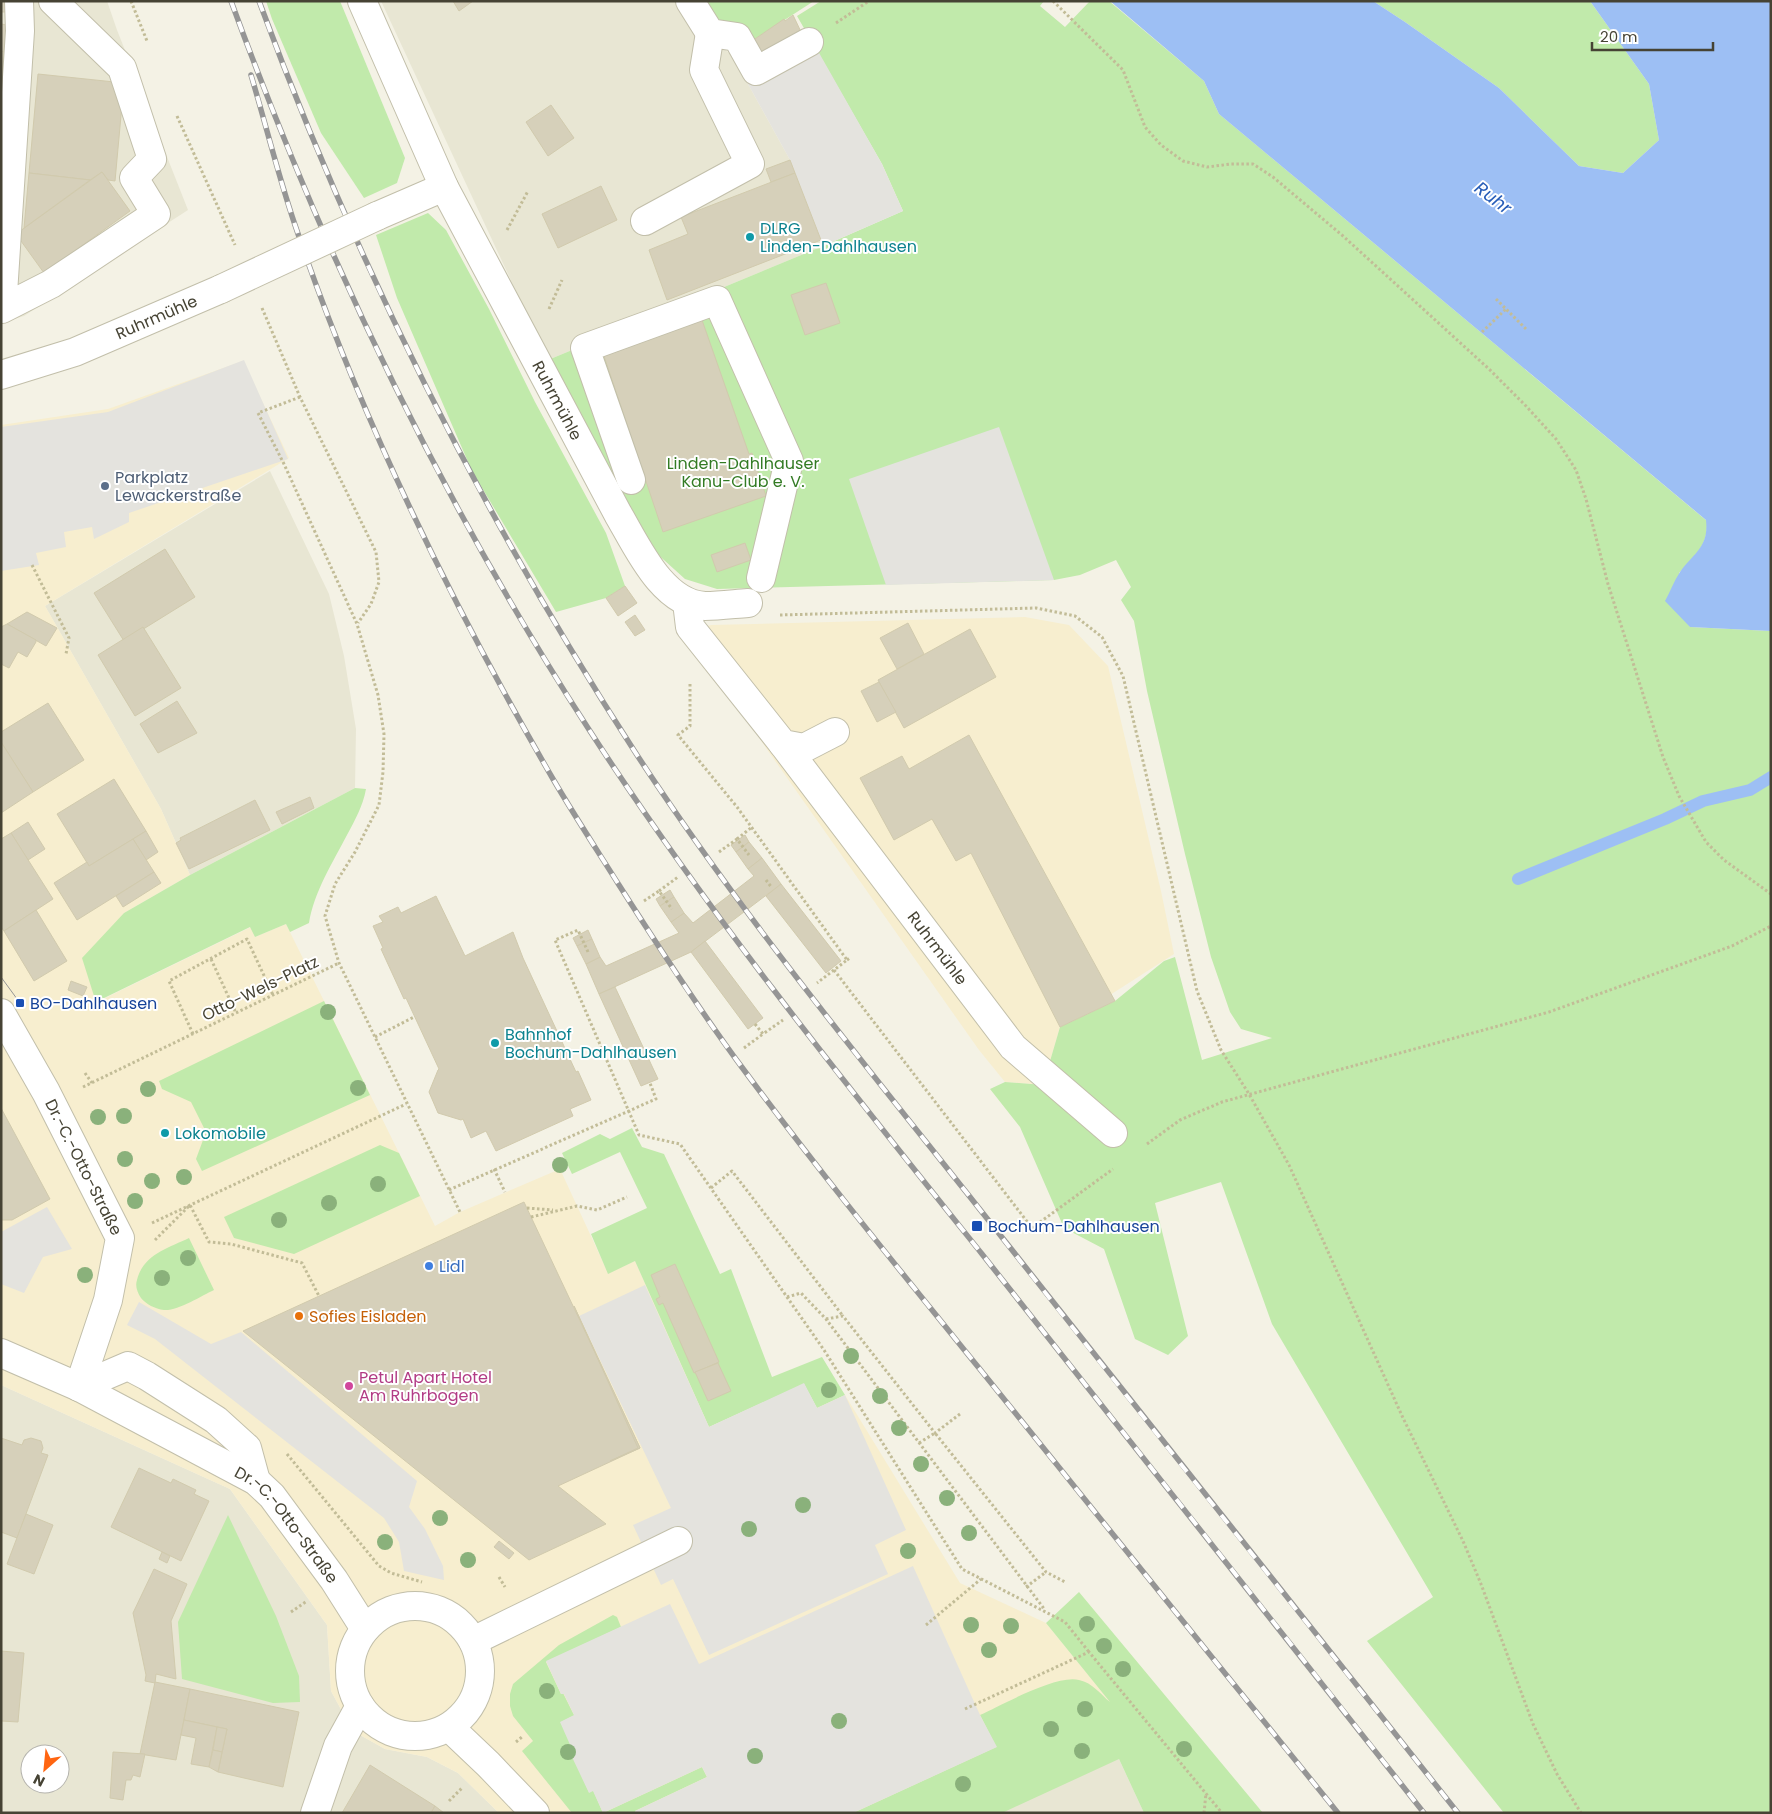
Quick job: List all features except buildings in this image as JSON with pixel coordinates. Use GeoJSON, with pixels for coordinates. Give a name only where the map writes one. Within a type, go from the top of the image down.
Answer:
{"type":"FeatureCollection","features":[{"type":"Feature","properties":{"kind":"street"},"geometry":{"type":"LineString","coordinates":[[19,1],[20,31],[2,309],[51,284],[156,214],[134,178],[152,159],[122,68],[53,1]]}},
{"type":"Feature","properties":{"kind":"street","name":"Ruhrmühle"},"geometry":{"type":"LineString","coordinates":[[362,1],[444,187],[622,521],[649,566],[688,615],[783,744],[1013,1047],[1113,1134]]}},
{"type":"Feature","properties":{"kind":"street"},"geometry":{"type":"LineString","coordinates":[[645,221],[750,164],[704,70],[710,33],[690,1]]}},
{"type":"Feature","properties":{"kind":"street"},"geometry":{"type":"LineString","coordinates":[[710,33],[737,37],[750,60],[809,42]]}},
{"type":"Feature","properties":{"kind":"street","name":"Ruhrmühle"},"geometry":{"type":"LineString","coordinates":[[1,375],[75,352],[220,289],[444,187]]}},
{"type":"Feature","properties":{"kind":"street"},"geometry":{"type":"LineString","coordinates":[[631,480],[585,348],[717,300],[789,461],[761,578]]}},
{"type":"Feature","properties":{"kind":"street","name":"Ruhrmühle"},"geometry":{"type":"LineString","coordinates":[[688,615],[705,606],[748,603]]}},
{"type":"Feature","properties":{"kind":"street"},"geometry":{"type":"LineString","coordinates":[[783,744],[804,748],[835,732]]}},
{"type":"Feature","properties":{"kind":"street","name":"Dr.-C.-Otto-Straße"},"geometry":{"type":"LineString","coordinates":[[1,1013],[52,1102],[120,1238],[108,1300],[79,1387]]}},
{"type":"Feature","properties":{"kind":"street","name":"Dr.-C.-Otto-Straße"},"geometry":{"type":"LineString","coordinates":[[1,1353],[79,1387],[256,1481],[272,1496],[334,1580],[365,1629]]}},
{"type":"Feature","properties":{"kind":"street"},"geometry":{"type":"LineString","coordinates":[[79,1387],[128,1366],[147,1376],[216,1420],[247,1448],[256,1481]]}},
{"type":"Feature","properties":{"kind":"street"},"geometry":{"type":"LineString","coordinates":[[473,1641],[678,1541]]}},
{"type":"Feature","properties":{"kind":"street"},"geometry":{"type":"LineString","coordinates":[[407,1606],[428,1607],[455,1619],[473,1641],[480,1666],[477,1692],[468,1709],[449,1727],[424,1735],[410,1736],[397,1734],[379,1725],[360,1706],[354,1693],[350,1666],[355,1646],[365,1629],[376,1619],[394,1609],[407,1606]]}},
{"type":"Feature","properties":{"kind":"street"},"geometry":{"type":"LineString","coordinates":[[315,1813],[338,1746],[360,1706]]}},
{"type":"Feature","properties":{"kind":"street"},"geometry":{"type":"LineString","coordinates":[[449,1727],[488,1764],[534,1813]]}},
{"type":"Feature","properties":{"kind":"path"},"geometry":{"type":"LineString","coordinates":[[131,1],[147,41]]}},
{"type":"Feature","properties":{"kind":"path"},"geometry":{"type":"LineString","coordinates":[[1053,1],[1124,70],[1145,127],[1161,145],[1183,161],[1207,167],[1252,164],[1274,177],[1343,236],[1489,369],[1556,439],[1576,470],[1586,499],[1608,584],[1663,757],[1679,796],[1706,842],[1724,860],[1771,894]]}},
{"type":"Feature","properties":{"kind":"path"},"geometry":{"type":"LineString","coordinates":[[177,114],[235,246]]}},
{"type":"Feature","properties":{"kind":"path"},"geometry":{"type":"LineString","coordinates":[[506,231],[528,191]]}},
{"type":"Feature","properties":{"kind":"path"},"geometry":{"type":"LineString","coordinates":[[1496,299],[1526,329]]}},
{"type":"Feature","properties":{"kind":"path"},"geometry":{"type":"LineString","coordinates":[[258,300],[300,397],[376,552],[379,582],[371,604],[358,624]]}},
{"type":"Feature","properties":{"kind":"path"},"geometry":{"type":"LineString","coordinates":[[1482,332],[1506,309]]}},
{"type":"Feature","properties":{"kind":"path"},"geometry":{"type":"LineString","coordinates":[[300,397],[258,413],[284,464],[358,624],[378,695],[384,734],[383,772],[379,805],[355,852],[334,884],[325,916],[339,963]]}},
{"type":"Feature","properties":{"kind":"path"},"geometry":{"type":"LineString","coordinates":[[32,565],[69,638],[66,654]]}},
{"type":"Feature","properties":{"kind":"path"},"geometry":{"type":"LineString","coordinates":[[748,603],[771,615],[1036,608],[1075,616],[1102,637],[1123,676],[1197,991],[1221,1050],[1249,1094],[1289,1165],[1403,1418],[1463,1542],[1481,1584],[1533,1724],[1557,1774],[1581,1813]]}},
{"type":"Feature","properties":{"kind":"path"},"geometry":{"type":"LineString","coordinates":[[688,615],[690,726],[678,735],[737,807],[848,960]]}},
{"type":"Feature","properties":{"kind":"path"},"geometry":{"type":"LineString","coordinates":[[719,852],[752,827]]}},
{"type":"Feature","properties":{"kind":"path"},"geometry":{"type":"LineString","coordinates":[[737,839],[749,855]]}},
{"type":"Feature","properties":{"kind":"path"},"geometry":{"type":"LineString","coordinates":[[644,901],[678,877]]}},
{"type":"Feature","properties":{"kind":"path"},"geometry":{"type":"LineString","coordinates":[[766,880],[772,888]]}},
{"type":"Feature","properties":{"kind":"path"},"geometry":{"type":"LineString","coordinates":[[659,890],[672,909]]}},
{"type":"Feature","properties":{"kind":"path"},"geometry":{"type":"LineString","coordinates":[[1143,1147],[1180,1120],[1222,1102],[1549,1012],[1732,946],[1771,926]]}},
{"type":"Feature","properties":{"kind":"path"},"geometry":{"type":"LineString","coordinates":[[588,952],[578,930],[555,940],[639,1134],[680,1144],[824,1350],[962,1569],[1065,1622],[1222,1813]]}},
{"type":"Feature","properties":{"kind":"path"},"geometry":{"type":"LineString","coordinates":[[193,1034],[169,981],[247,939],[273,995]]}},
{"type":"Feature","properties":{"kind":"path"},"geometry":{"type":"LineString","coordinates":[[817,983],[852,957]]}},
{"type":"Feature","properties":{"kind":"path"},"geometry":{"type":"LineString","coordinates":[[211,959],[236,1013]]}},
{"type":"Feature","properties":{"kind":"path","name":"Otto-Wels-Platz"},"geometry":{"type":"LineString","coordinates":[[52,1102],[339,963],[460,1212]]}},
{"type":"Feature","properties":{"kind":"path"},"geometry":{"type":"LineString","coordinates":[[834,970],[1032,1228],[1114,1168]]}},
{"type":"Feature","properties":{"kind":"path"},"geometry":{"type":"LineString","coordinates":[[375,1037],[414,1017]]}},
{"type":"Feature","properties":{"kind":"path"},"geometry":{"type":"LineString","coordinates":[[744,1048],[783,1020]]}},
{"type":"Feature","properties":{"kind":"path"},"geometry":{"type":"LineString","coordinates":[[755,1024],[763,1034]]}},
{"type":"Feature","properties":{"kind":"path"},"geometry":{"type":"LineString","coordinates":[[84,1073],[92,1083]]}},
{"type":"Feature","properties":{"kind":"path"},"geometry":{"type":"LineString","coordinates":[[449,1190],[656,1099],[650,1083]]}},
{"type":"Feature","properties":{"kind":"path"},"geometry":{"type":"LineString","coordinates":[[120,1238],[407,1104]]}},
{"type":"Feature","properties":{"kind":"path"},"geometry":{"type":"LineString","coordinates":[[494,1169],[505,1192]]}},
{"type":"Feature","properties":{"kind":"path"},"geometry":{"type":"LineString","coordinates":[[711,1188],[732,1171],[843,1316],[1046,1572],[1065,1582]]}},
{"type":"Feature","properties":{"kind":"path"},"geometry":{"type":"LineString","coordinates":[[531,1217],[577,1206],[597,1210],[627,1197]]}},
{"type":"Feature","properties":{"kind":"path"},"geometry":{"type":"LineString","coordinates":[[190,1205],[209,1242],[230,1244],[302,1263],[318,1296]]}},
{"type":"Feature","properties":{"kind":"path"},"geometry":{"type":"LineString","coordinates":[[527,1208],[556,1211]]}},
{"type":"Feature","properties":{"kind":"path"},"geometry":{"type":"LineString","coordinates":[[788,1298],[802,1293],[826,1319],[1026,1587],[1047,1612]]}},
{"type":"Feature","properties":{"kind":"path"},"geometry":{"type":"LineString","coordinates":[[826,1319],[843,1316]]}},
{"type":"Feature","properties":{"kind":"path"},"geometry":{"type":"LineString","coordinates":[[919,1443],[960,1414]]}},
{"type":"Feature","properties":{"kind":"path"},"geometry":{"type":"LineString","coordinates":[[282,1450],[289,1456],[379,1566],[391,1573],[422,1582]]}},
{"type":"Feature","properties":{"kind":"path"},"geometry":{"type":"LineString","coordinates":[[1026,1587],[1046,1572]]}},
{"type":"Feature","properties":{"kind":"path"},"geometry":{"type":"LineString","coordinates":[[499,1577],[504,1586]]}},
{"type":"Feature","properties":{"kind":"path"},"geometry":{"type":"LineString","coordinates":[[926,1626],[981,1579]]}},
{"type":"Feature","properties":{"kind":"path"},"geometry":{"type":"LineString","coordinates":[[291,1612],[310,1599]]}},
{"type":"Feature","properties":{"kind":"path"},"geometry":{"type":"LineString","coordinates":[[964,1709],[1089,1652]]}},
{"type":"Feature","properties":{"kind":"path"},"geometry":{"type":"LineString","coordinates":[[517,1740],[523,1736]]}},
{"type":"Feature","properties":{"kind":"path"},"geometry":{"type":"LineString","coordinates":[[449,1801],[468,1782]]}},
{"type":"Feature","properties":{"kind":"path"},"geometry":{"type":"LineString","coordinates":[[1204,1813],[1206,1792]]}},
{"type":"Feature","properties":{"kind":"shaded area"},"geometry":{"type":"Polygon","coordinates":[[[1,1],[107,1],[188,210],[24,316],[1,323],[1,1]]]}},
{"type":"Feature","properties":{"kind":"shaded area"},"geometry":{"type":"Polygon","coordinates":[[[381,1],[682,1],[702,33],[732,55],[790,160],[823,246],[548,360],[381,1]]]}},
{"type":"Feature","properties":{"kind":"shaded area"},"geometry":{"type":"Polygon","coordinates":[[[818,51],[882,164],[903,211],[823,246],[790,160],[732,55],[818,51]]]}},
{"type":"Feature","properties":{"kind":"shaded area","name":"Parkplatz Lewackerstraße"},"geometry":{"type":"Polygon","coordinates":[[[244,360],[288,459],[129,513],[129,522],[94,539],[92,527],[64,532],[66,547],[36,553],[39,565],[1,571],[1,427],[108,412],[244,360]]]}},
{"type":"Feature","properties":{"kind":"shaded area"},"geometry":{"type":"Polygon","coordinates":[[[243,361],[289,458],[45,606],[161,809],[190,875],[124,913],[101,1000],[251,927],[255,937],[286,924],[435,1226],[460,1212],[560,1169],[608,1273],[635,1261],[709,1427],[817,1408],[845,1395],[960,1583],[1046,1623],[1117,1710],[906,1813],[499,1813],[458,1773],[427,1757],[385,1749],[360,1735],[344,1715],[331,1691],[327,1625],[230,1489],[1,1385],[1,425],[108,409],[243,361]]]}},
{"type":"Feature","properties":{"kind":"shaded area"},"geometry":{"type":"Polygon","coordinates":[[[999,427],[1054,580],[886,585],[849,479],[999,427]]]}},
{"type":"Feature","properties":{"kind":"shaded area"},"geometry":{"type":"Polygon","coordinates":[[[270,471],[329,594],[344,656],[356,729],[355,788],[190,875],[161,809],[45,606],[270,471]]]}},
{"type":"Feature","properties":{"kind":"shaded area"},"geometry":{"type":"Polygon","coordinates":[[[1025,617],[1069,625],[1108,666],[1174,954],[1060,1027],[1043,1085],[1005,1082],[979,1050],[766,748],[691,630],[711,625],[1025,617]]]}},
{"type":"Feature","properties":{"kind":"shaded area"},"geometry":{"type":"Polygon","coordinates":[[[47,1207],[72,1249],[43,1257],[24,1293],[1,1284],[1,1232],[47,1207]]]}},
{"type":"Feature","properties":{"kind":"shaded area"},"geometry":{"type":"Polygon","coordinates":[[[645,1285],[709,1427],[804,1383],[817,1408],[845,1395],[906,1530],[875,1545],[888,1574],[709,1655],[673,1579],[661,1585],[633,1525],[671,1508],[579,1316],[645,1285]]]}},
{"type":"Feature","properties":{"kind":"shaded area"},"geometry":{"type":"Polygon","coordinates":[[[139,1302],[211,1344],[241,1332],[417,1481],[409,1507],[425,1529],[443,1566],[444,1580],[404,1571],[399,1542],[384,1518],[155,1339],[127,1325],[139,1302]]]}},
{"type":"Feature","properties":{"kind":"shaded area"},"geometry":{"type":"Polygon","coordinates":[[[1,1385],[230,1489],[327,1625],[331,1691],[344,1715],[360,1735],[385,1749],[427,1757],[458,1773],[499,1813],[1,1813],[1,1385]]]}},
{"type":"Feature","properties":{"kind":"shaded area"},"geometry":{"type":"Polygon","coordinates":[[[913,1566],[980,1715],[997,1747],[853,1813],[636,1813],[635,1811],[707,1777],[702,1767],[603,1813],[593,1791],[589,1793],[572,1757],[575,1756],[560,1722],[574,1715],[564,1694],[561,1694],[546,1661],[670,1604],[699,1664],[913,1566]]]}},
{"type":"Feature","properties":{"kind":"shaded area"},"geometry":{"type":"Polygon","coordinates":[[[1118,1757],[1144,1813],[999,1813],[1118,1757]]]}},
{"type":"Feature","properties":{"kind":"green space"},"geometry":{"type":"Polygon","coordinates":[[[266,1],[340,1],[405,158],[397,183],[364,198],[321,133],[266,1]]]}},
{"type":"Feature","properties":{"kind":"green space"},"geometry":{"type":"Polygon","coordinates":[[[696,1],[814,1],[752,41],[711,27],[696,1]]]}},
{"type":"Feature","properties":{"kind":"green space","name":"Linden-Dahlhauser Kanu-Club e. V."},"geometry":{"type":"Polygon","coordinates":[[[821,1],[1044,1],[1040,6],[1065,27],[1090,1],[1109,1],[1204,81],[1219,114],[1707,521],[1707,530],[1703,544],[1679,573],[1690,627],[1771,631],[1771,1813],[1504,1813],[1367,1641],[1433,1597],[1272,1324],[1221,1182],[1155,1203],[1188,1336],[1168,1355],[1135,1339],[1104,1249],[1064,1228],[1020,1127],[990,1089],[1005,1082],[1043,1085],[1060,1027],[1115,1001],[1164,961],[1175,957],[1202,1060],[1272,1038],[1241,1029],[1230,1012],[1211,957],[1147,691],[1134,621],[1121,600],[1131,587],[1116,560],[1080,575],[1054,580],[717,589],[685,579],[654,551],[548,360],[903,211],[882,164],[797,16],[821,1]]]}},
{"type":"Feature","properties":{"kind":"green space"},"geometry":{"type":"Polygon","coordinates":[[[1373,1],[1590,1],[1649,84],[1659,140],[1623,173],[1579,166],[1499,88],[1373,1]]]}},
{"type":"Feature","properties":{"kind":"green space"},"geometry":{"type":"Polygon","coordinates":[[[428,213],[446,230],[489,309],[535,402],[606,533],[625,586],[606,598],[556,612],[472,471],[397,298],[376,235],[428,213]]]}},
{"type":"Feature","properties":{"kind":"green space"},"geometry":{"type":"Polygon","coordinates":[[[355,788],[366,789],[363,801],[315,900],[309,923],[290,932],[286,924],[255,937],[250,927],[100,1000],[94,996],[82,958],[124,913],[190,875],[355,788]]]}},
{"type":"Feature","properties":{"kind":"green space"},"geometry":{"type":"Polygon","coordinates":[[[324,1001],[370,1095],[202,1171],[196,1159],[206,1132],[191,1102],[162,1089],[159,1081],[324,1001]]]}},
{"type":"Feature","properties":{"kind":"green space"},"geometry":{"type":"Polygon","coordinates":[[[632,1128],[642,1147],[664,1154],[720,1274],[731,1269],[772,1377],[822,1357],[845,1395],[817,1408],[804,1384],[709,1427],[635,1261],[608,1274],[591,1234],[647,1208],[620,1152],[572,1174],[562,1153],[600,1134],[610,1139],[632,1128]]]}},
{"type":"Feature","properties":{"kind":"green space"},"geometry":{"type":"Polygon","coordinates":[[[380,1145],[399,1153],[420,1196],[294,1254],[234,1238],[224,1217],[380,1145]]]}},
{"type":"Feature","properties":{"kind":"green space"},"geometry":{"type":"Polygon","coordinates":[[[189,1238],[214,1290],[183,1306],[170,1310],[164,1310],[148,1304],[138,1294],[136,1282],[140,1271],[157,1253],[189,1238]]]}},
{"type":"Feature","properties":{"kind":"green space"},"geometry":{"type":"Polygon","coordinates":[[[228,1515],[276,1616],[299,1676],[300,1702],[273,1703],[182,1679],[178,1622],[228,1515]]]}},
{"type":"Feature","properties":{"kind":"green space"},"geometry":{"type":"Polygon","coordinates":[[[1079,1592],[1263,1813],[1144,1813],[1119,1759],[1002,1813],[853,1813],[996,1747],[980,1715],[1030,1692],[1069,1679],[1079,1680],[1092,1686],[1110,1702],[1046,1623],[1079,1592]]]}},
{"type":"Feature","properties":{"kind":"green space"},"geometry":{"type":"Polygon","coordinates":[[[613,1615],[617,1617],[621,1627],[546,1662],[561,1694],[563,1693],[574,1715],[575,1756],[573,1757],[589,1792],[593,1790],[603,1813],[572,1813],[522,1751],[533,1741],[513,1716],[510,1706],[510,1694],[513,1684],[559,1645],[613,1615]]]}},
{"type":"Feature","properties":{"kind":"green space"},"geometry":{"type":"Polygon","coordinates":[[[702,1767],[707,1777],[635,1811],[636,1813],[603,1813],[702,1767]]]}},
{"type":"Feature","properties":{"kind":"water","name":"Ruhr"},"geometry":{"type":"Polygon","coordinates":[[[1110,1],[1373,1],[1499,88],[1579,166],[1623,173],[1659,140],[1649,84],[1590,1],[1771,1],[1771,631],[1690,627],[1665,601],[1680,572],[1703,543],[1706,520],[1219,114],[1204,81],[1110,1]]]}},
{"type":"Feature","properties":{"kind":"waterway"},"geometry":{"type":"LineString","coordinates":[[1518,879],[1665,819],[1703,801],[1750,790],[1771,777]]}},
{"type":"Feature","properties":{"kind":"tram line"},"geometry":{"type":"LineString","coordinates":[[1,977],[20,1003]]}},
{"type":"Feature","properties":{"kind":"railway"},"geometry":{"type":"LineString","coordinates":[[231,1],[305,190],[389,375],[483,554],[534,642],[588,728],[680,864],[778,996],[1424,1813]]}},
{"type":"Feature","properties":{"kind":"railway"},"geometry":{"type":"LineString","coordinates":[[259,1],[297,100],[338,198],[381,294],[427,388],[527,574],[637,755],[716,870],[843,1038],[1458,1813]]}},
{"type":"Feature","properties":{"kind":"railway"},"geometry":{"type":"LineString","coordinates":[[251,75],[295,225],[348,368],[378,439],[410,508],[479,645],[515,713],[577,819],[648,931],[694,999],[799,1143],[1338,1813]]}},
{"type":"Feature","properties":{"kind":"place","name":"DLRG Linden-Dahlhausen"},"geometry":{"type":"Point","coordinates":[750,237]}},
{"type":"Feature","properties":{"kind":"place","name":"Parkplatz Lewackerstraße"},"geometry":{"type":"Point","coordinates":[105,486]}},
{"type":"Feature","properties":{"kind":"place","name":"BO-Dahlhausen"},"geometry":{"type":"Point","coordinates":[20,1003]}},
{"type":"Feature","properties":{"kind":"place","name":"Bahnhof Bochum-Dahlhausen"},"geometry":{"type":"Point","coordinates":[495,1043]}},
{"type":"Feature","properties":{"kind":"place","name":"Lokomobile"},"geometry":{"type":"Point","coordinates":[165,1133]}},
{"type":"Feature","properties":{"kind":"place","name":"Bochum-Dahlhausen"},"geometry":{"type":"Point","coordinates":[977,1226]}},
{"type":"Feature","properties":{"kind":"place","name":"Lidl"},"geometry":{"type":"Point","coordinates":[429,1266]}},
{"type":"Feature","properties":{"kind":"place","name":"Sofies Eisladen"},"geometry":{"type":"Point","coordinates":[299,1316]}},
{"type":"Feature","properties":{"kind":"place","name":"Petul Apart Hotel Am Ruhrbogen"},"geometry":{"type":"Point","coordinates":[349,1386]}}]}
